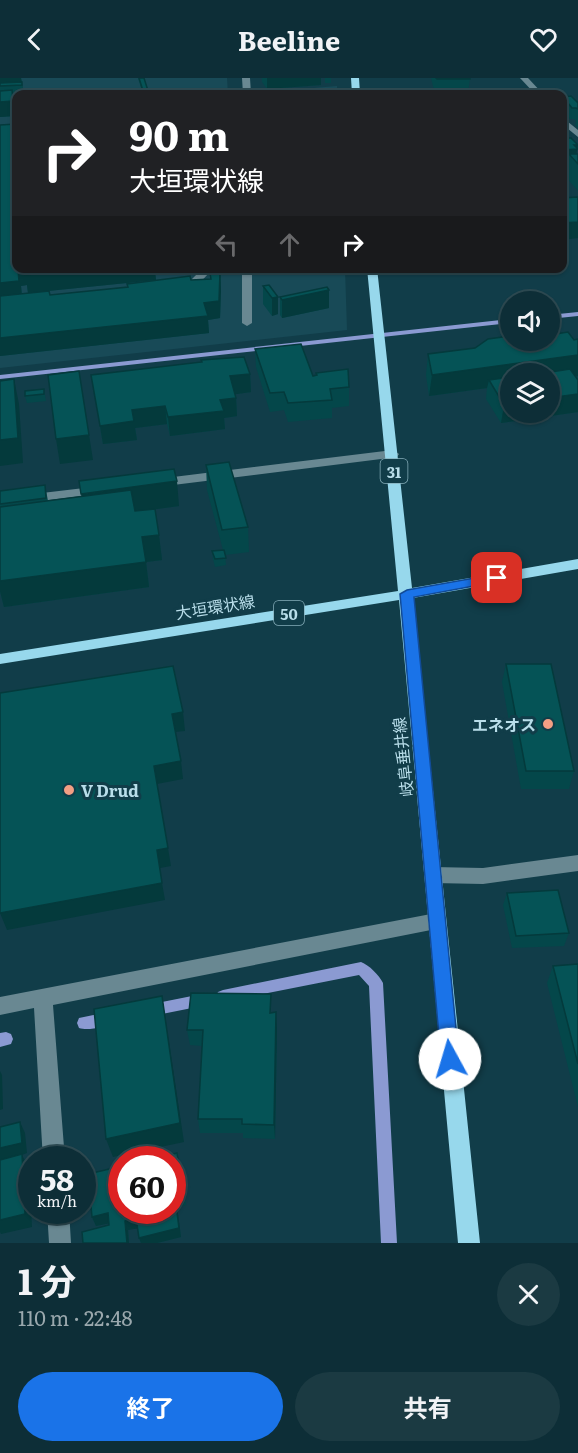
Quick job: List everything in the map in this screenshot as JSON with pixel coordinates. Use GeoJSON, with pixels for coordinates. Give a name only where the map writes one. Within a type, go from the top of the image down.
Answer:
{"type":"FeatureCollection","features":[{"type":"Feature","properties":{"kind":"main road","name":"岐阜垂井線"},"geometry":{"type":"LineString","coordinates":[[373,273],[407,594],[436,921],[469,1243]]}},
{"type":"Feature","properties":{"kind":"main road","name":"大垣環状線"},"geometry":{"type":"LineString","coordinates":[[0,659],[407,594],[578,564]]}},
{"type":"Feature","properties":{"kind":"street"},"geometry":{"type":"LineString","coordinates":[[524,78],[535,90]]}},
{"type":"Feature","properties":{"kind":"street"},"geometry":{"type":"LineString","coordinates":[[567,124],[578,135]]}},
{"type":"Feature","properties":{"kind":"street"},"geometry":{"type":"LineString","coordinates":[[166,290],[190,287],[204,273]]}},
{"type":"Feature","properties":{"kind":"street"},"geometry":{"type":"LineString","coordinates":[[247,323],[248,273]]}},
{"type":"Feature","properties":{"kind":"street"},"geometry":{"type":"LineString","coordinates":[[141,485],[393,454]]}},
{"type":"Feature","properties":{"kind":"street"},"geometry":{"type":"LineString","coordinates":[[0,502],[118,488]]}},
{"type":"Feature","properties":{"kind":"street"},"geometry":{"type":"LineString","coordinates":[[433,875],[483,876],[578,863]]}},
{"type":"Feature","properties":{"kind":"street"},"geometry":{"type":"LineString","coordinates":[[0,1006],[436,921]]}},
{"type":"Feature","properties":{"kind":"street"},"geometry":{"type":"LineString","coordinates":[[43,998],[53,1146]]}},
{"type":"Feature","properties":{"kind":"street"},"geometry":{"type":"LineString","coordinates":[[59,1224],[60,1243]]}},
{"type":"Feature","properties":{"kind":"shaded area"},"geometry":{"type":"Polygon","coordinates":[[[0,78],[227,78],[228,90],[12,90],[12,273],[345,273],[347,330],[0,368],[0,78]]]}},
{"type":"Feature","properties":{"kind":"shaded area"},"geometry":{"type":"Polygon","coordinates":[[[337,86],[337,90],[289,90],[337,86]]]}},
{"type":"Feature","properties":{"kind":"building"},"geometry":{"type":"Polygon","coordinates":[[[139,78],[144,78],[148,90],[143,90],[139,78]]]}},
{"type":"Feature","properties":{"kind":"building"},"geometry":{"type":"Polygon","coordinates":[[[470,78],[470,79],[437,79],[470,78]]]}},
{"type":"Feature","properties":{"kind":"building"},"geometry":{"type":"Polygon","coordinates":[[[22,82],[22,85],[0,86],[0,83],[22,82]]]}},
{"type":"Feature","properties":{"kind":"building"},"geometry":{"type":"Polygon","coordinates":[[[12,90],[12,101],[0,102],[0,91],[12,90]]]}},
{"type":"Feature","properties":{"kind":"building"},"geometry":{"type":"Polygon","coordinates":[[[567,96],[571,96],[578,102],[578,109],[572,108],[567,102],[567,96]]]}},
{"type":"Feature","properties":{"kind":"building"},"geometry":{"type":"Polygon","coordinates":[[[12,124],[12,273],[18,273],[19,281],[0,283],[0,125],[12,124]]]}},
{"type":"Feature","properties":{"kind":"building"},"geometry":{"type":"Polygon","coordinates":[[[567,138],[571,138],[578,145],[574,145],[578,149],[567,150],[567,138]]]}},
{"type":"Feature","properties":{"kind":"building"},"geometry":{"type":"Polygon","coordinates":[[[569,154],[578,154],[578,164],[569,154]]]}},
{"type":"Feature","properties":{"kind":"building"},"geometry":{"type":"Polygon","coordinates":[[[578,197],[578,222],[567,223],[567,198],[578,197]]]}},
{"type":"Feature","properties":{"kind":"building"},"geometry":{"type":"Polygon","coordinates":[[[210,273],[220,273],[219,301],[204,303],[208,316],[0,338],[0,296],[49,291],[50,295],[128,287],[127,284],[190,276],[191,280],[211,279],[210,273]]]}},
{"type":"Feature","properties":{"kind":"building"},"geometry":{"type":"Polygon","coordinates":[[[269,285],[278,297],[272,298],[263,286],[269,285]]]}},
{"type":"Feature","properties":{"kind":"building"},"geometry":{"type":"Polygon","coordinates":[[[327,287],[329,290],[282,300],[280,297],[327,287]]]}},
{"type":"Feature","properties":{"kind":"building"},"geometry":{"type":"Polygon","coordinates":[[[568,332],[574,340],[578,339],[578,355],[520,363],[500,363],[500,366],[432,375],[428,354],[475,348],[488,339],[500,337],[500,351],[560,351],[560,333],[568,332]]]}},
{"type":"Feature","properties":{"kind":"building"},"geometry":{"type":"Polygon","coordinates":[[[301,344],[313,376],[317,375],[316,373],[348,369],[349,387],[330,389],[332,400],[288,403],[284,392],[270,393],[255,349],[301,344]]]}},
{"type":"Feature","properties":{"kind":"building"},"geometry":{"type":"Polygon","coordinates":[[[244,357],[250,374],[230,376],[236,398],[220,400],[224,411],[168,417],[165,406],[132,410],[134,421],[100,426],[91,375],[202,362],[201,360],[244,357]]]}},
{"type":"Feature","properties":{"kind":"building"},"geometry":{"type":"Polygon","coordinates":[[[570,369],[578,380],[578,394],[560,396],[560,371],[570,369]]]}},
{"type":"Feature","properties":{"kind":"building"},"geometry":{"type":"Polygon","coordinates":[[[79,371],[89,435],[56,439],[48,375],[79,371]]]}},
{"type":"Feature","properties":{"kind":"building"},"geometry":{"type":"Polygon","coordinates":[[[500,378],[500,398],[489,380],[500,378]]]}},
{"type":"Feature","properties":{"kind":"building"},"geometry":{"type":"Polygon","coordinates":[[[14,379],[18,438],[0,440],[0,381],[14,379]]]}},
{"type":"Feature","properties":{"kind":"building"},"geometry":{"type":"Polygon","coordinates":[[[44,389],[44,394],[25,396],[25,391],[44,389]]]}},
{"type":"Feature","properties":{"kind":"building"},"geometry":{"type":"Polygon","coordinates":[[[229,462],[248,527],[222,530],[206,465],[229,462]]]}},
{"type":"Feature","properties":{"kind":"building"},"geometry":{"type":"Polygon","coordinates":[[[174,469],[177,481],[81,494],[79,481],[174,469]]]}},
{"type":"Feature","properties":{"kind":"building"},"geometry":{"type":"Polygon","coordinates":[[[45,485],[46,498],[0,504],[0,491],[45,485]]]}},
{"type":"Feature","properties":{"kind":"building"},"geometry":{"type":"Polygon","coordinates":[[[131,490],[135,511],[155,509],[159,535],[142,537],[146,562],[0,581],[0,507],[131,490]]]}},
{"type":"Feature","properties":{"kind":"building"},"geometry":{"type":"Polygon","coordinates":[[[224,550],[226,558],[215,559],[212,551],[224,550]]]}},
{"type":"Feature","properties":{"kind":"building"},"geometry":{"type":"Polygon","coordinates":[[[506,664],[551,664],[574,771],[526,771],[506,664]]]}},
{"type":"Feature","properties":{"kind":"building"},"geometry":{"type":"Polygon","coordinates":[[[173,666],[183,712],[172,714],[181,761],[154,766],[168,848],[157,850],[162,883],[0,913],[0,693],[173,666]]]}},
{"type":"Feature","properties":{"kind":"building"},"geometry":{"type":"Polygon","coordinates":[[[558,890],[569,933],[516,936],[507,893],[558,890]]]}},
{"type":"Feature","properties":{"kind":"building"},"geometry":{"type":"Polygon","coordinates":[[[578,964],[578,1064],[553,966],[578,964]]]}},
{"type":"Feature","properties":{"kind":"building"},"geometry":{"type":"Polygon","coordinates":[[[191,993],[271,994],[270,1013],[276,1012],[274,1125],[242,1124],[242,1119],[198,1119],[203,1030],[187,1030],[191,993]]]}},
{"type":"Feature","properties":{"kind":"building"},"geometry":{"type":"Polygon","coordinates":[[[162,996],[180,1123],[106,1139],[94,1009],[162,996]]]}},
{"type":"Feature","properties":{"kind":"building"},"geometry":{"type":"Polygon","coordinates":[[[20,1122],[22,1143],[0,1148],[0,1127],[20,1122]]]}},
{"type":"Feature","properties":{"kind":"building"},"geometry":{"type":"Polygon","coordinates":[[[18,1155],[18,1216],[0,1220],[0,1160],[18,1155]]]}},
{"type":"Feature","properties":{"kind":"building"},"geometry":{"type":"Polygon","coordinates":[[[108,1169],[108,1213],[96,1216],[96,1172],[108,1169]]]}},
{"type":"Feature","properties":{"kind":"building"},"geometry":{"type":"Polygon","coordinates":[[[125,1224],[127,1243],[83,1243],[82,1232],[109,1225],[125,1224]]]}},
{"type":"Feature","properties":{"kind":"building"},"geometry":{"type":"Polygon","coordinates":[[[137,1224],[178,1224],[179,1228],[139,1238],[137,1224]]]}},
{"type":"Feature","properties":{"kind":"waterway"},"geometry":{"type":"LineString","coordinates":[[560,316],[578,314]]}},
{"type":"Feature","properties":{"kind":"waterway"},"geometry":{"type":"LineString","coordinates":[[0,377],[500,322]]}},
{"type":"Feature","properties":{"kind":"waterway"},"geometry":{"type":"LineString","coordinates":[[223,996],[361,968],[376,983],[389,1243]]}},
{"type":"Feature","properties":{"kind":"waterway"},"geometry":{"type":"LineString","coordinates":[[152,1010],[202,1000]]}},
{"type":"Feature","properties":{"kind":"waterway"},"geometry":{"type":"LineString","coordinates":[[84,1023],[108,1019]]}},
{"type":"Feature","properties":{"kind":"waterway"},"geometry":{"type":"LineString","coordinates":[[0,1040],[6,1039]]}},
{"type":"Feature","properties":{"kind":"place","name":"エネオス"},"geometry":{"type":"Point","coordinates":[548,724]}},
{"type":"Feature","properties":{"kind":"place","name":"V Drud"},"geometry":{"type":"Point","coordinates":[69,790]}},
{"type":"Feature","properties":{"kind":"route"},"geometry":{"type":"LineString","coordinates":[[450,1059],[407,594],[497,578]]}}]}
